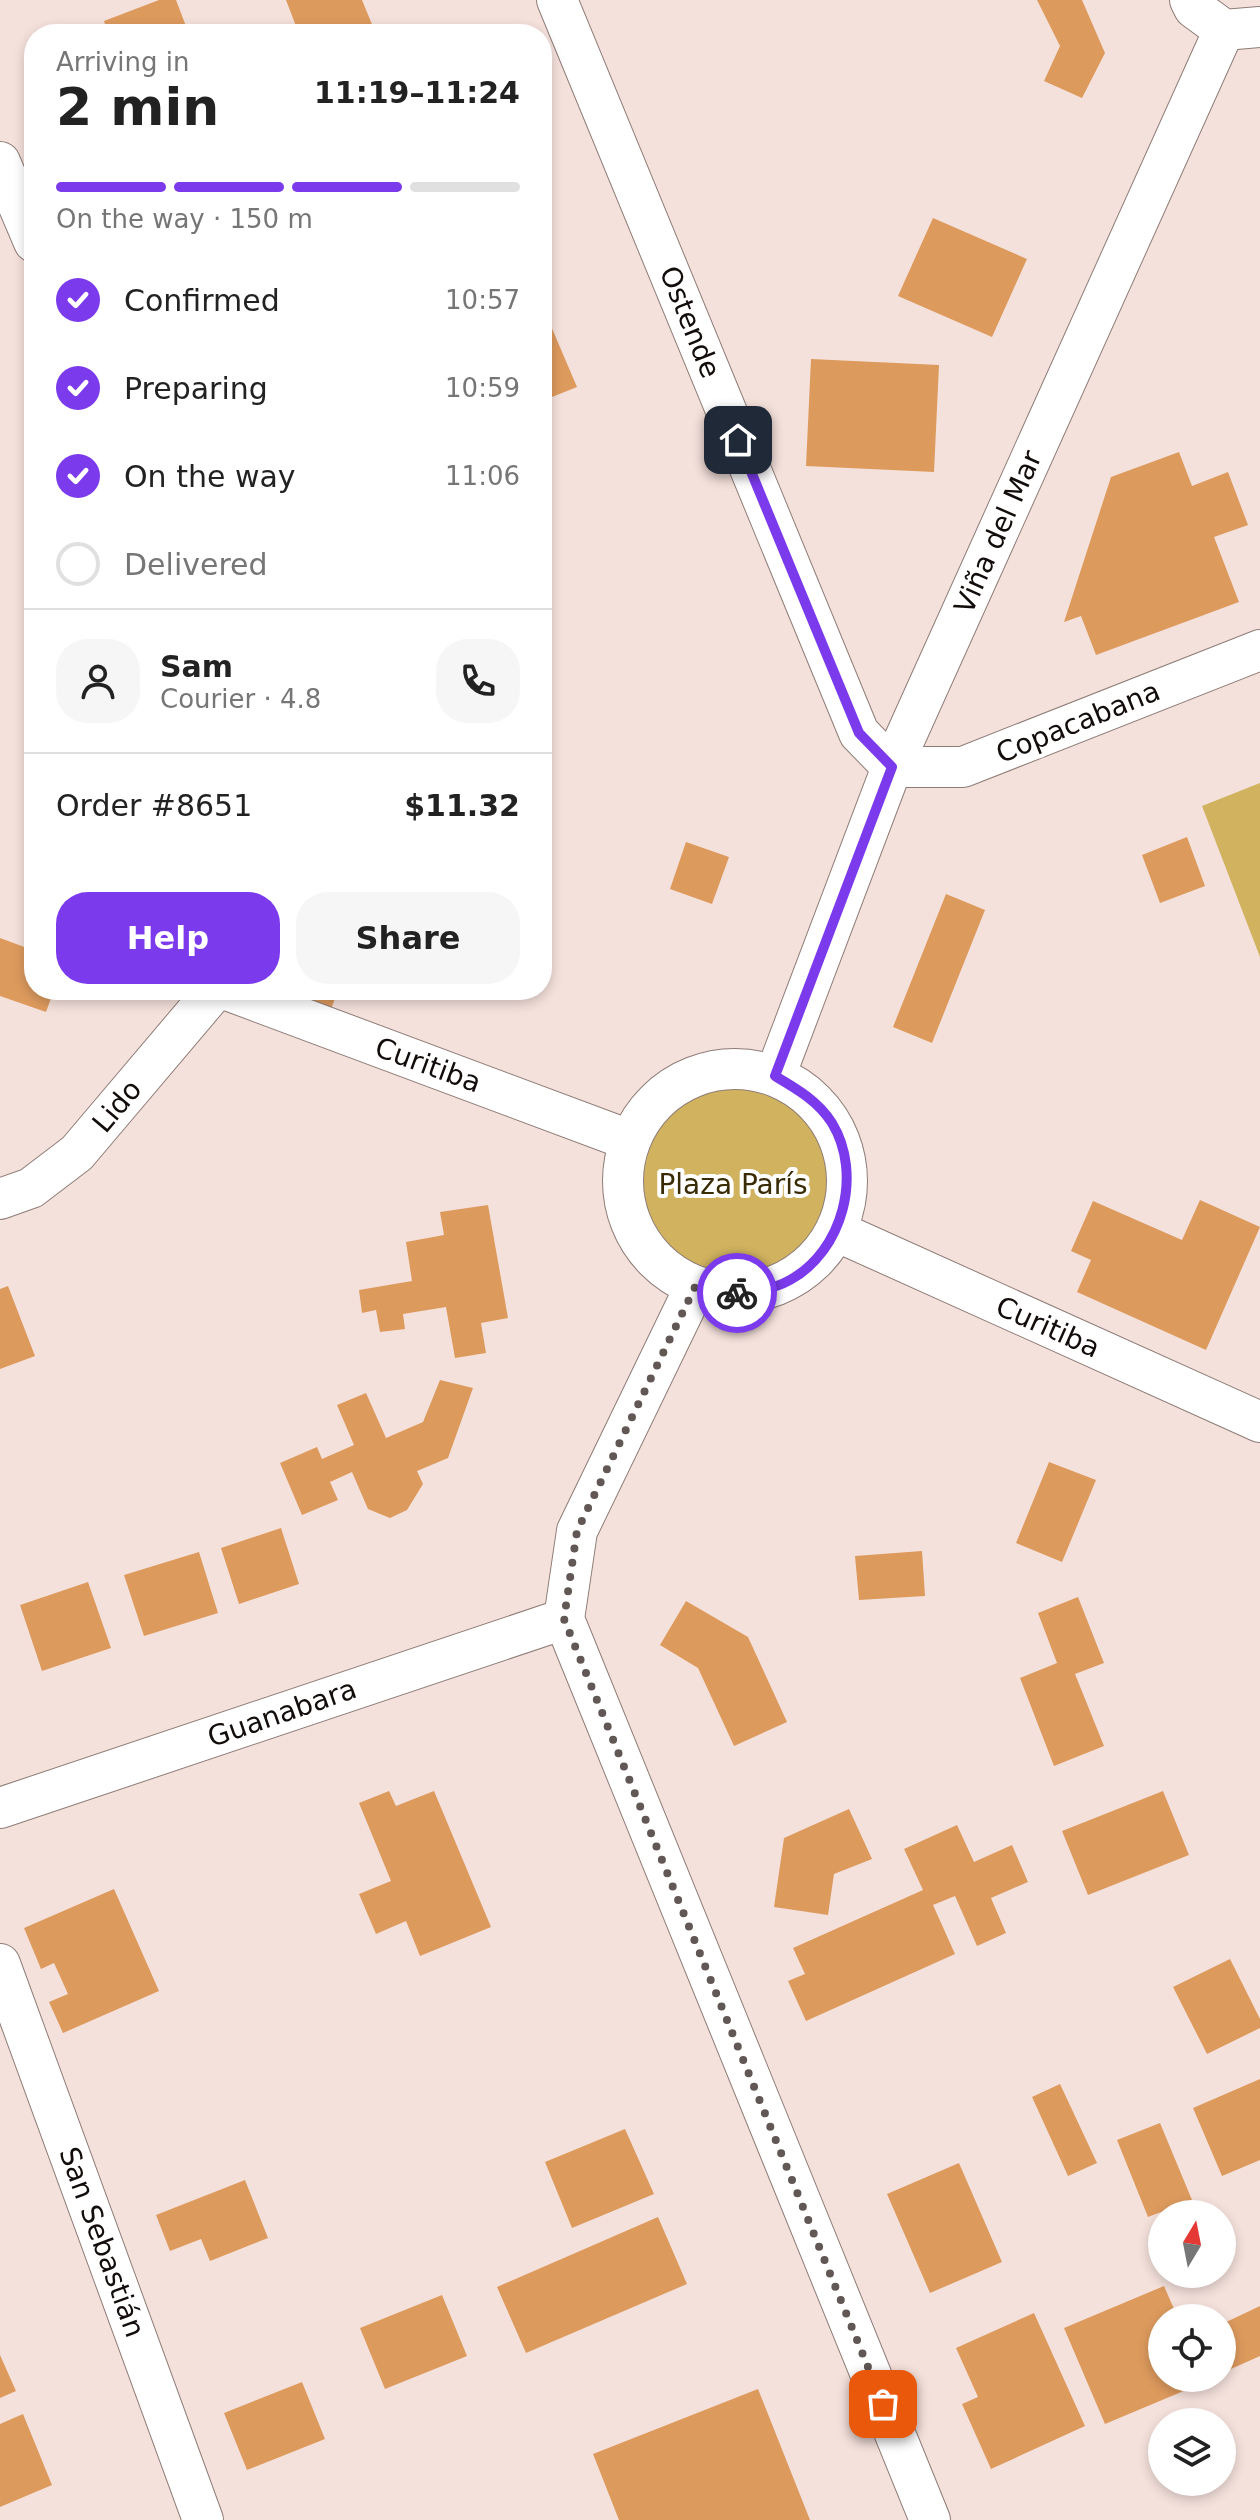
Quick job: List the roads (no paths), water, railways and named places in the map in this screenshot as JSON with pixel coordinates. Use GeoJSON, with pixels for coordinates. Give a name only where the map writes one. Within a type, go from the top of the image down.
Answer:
{"type":"FeatureCollection","features":[{"type":"Feature","properties":{"kind":"street","name":"Ostende"},"geometry":{"type":"LineString","coordinates":[[557,0],[859,733],[892,767]]}},
{"type":"Feature","properties":{"kind":"street"},"geometry":{"type":"LineString","coordinates":[[1190,0],[1194,8],[1242,28]]}},
{"type":"Feature","properties":{"kind":"street","name":"Viña del Mar"},"geometry":{"type":"LineString","coordinates":[[775,1076],[892,767],[1242,28]]}},
{"type":"Feature","properties":{"kind":"street"},"geometry":{"type":"LineString","coordinates":[[0,162],[24,218]]}},
{"type":"Feature","properties":{"kind":"street","name":"Copacabana"},"geometry":{"type":"LineString","coordinates":[[892,767],[963,767],[1260,650]]}},
{"type":"Feature","properties":{"kind":"street","name":"Lido"},"geometry":{"type":"LineString","coordinates":[[0,1199],[31,1188],[77,1153],[207,1000]]}},
{"type":"Feature","properties":{"kind":"street","name":"Curitiba"},"geometry":{"type":"LineString","coordinates":[[254,1000],[629,1140]]}},
{"type":"Feature","properties":{"kind":"street"},"geometry":{"type":"LineString","coordinates":[[740,1068],[775,1076],[808,1095],[832,1123],[846,1159],[847,1184],[847,1196],[836,1231],[817,1259],[791,1280],[760,1291],[727,1294],[695,1287],[664,1269],[640,1243],[625,1210],[622,1175],[629,1140],[647,1109],[673,1086],[705,1072],[740,1068]]}},
{"type":"Feature","properties":{"kind":"street","name":"Curitiba"},"geometry":{"type":"LineString","coordinates":[[836,1231],[1260,1422]]}},
{"type":"Feature","properties":{"kind":"street"},"geometry":{"type":"LineString","coordinates":[[695,1287],[577,1531],[564,1619],[930,2520]]}},
{"type":"Feature","properties":{"kind":"street","name":"Guanabara"},"geometry":{"type":"LineString","coordinates":[[0,1808],[564,1619]]}},
{"type":"Feature","properties":{"kind":"street","name":"San Sebastián"},"geometry":{"type":"LineString","coordinates":[[0,1964],[203,2520]]}},
{"type":"Feature","properties":{"kind":"park label","name":"Plaza París"},"geometry":{"type":"Point","coordinates":[733,1184]}}]}
